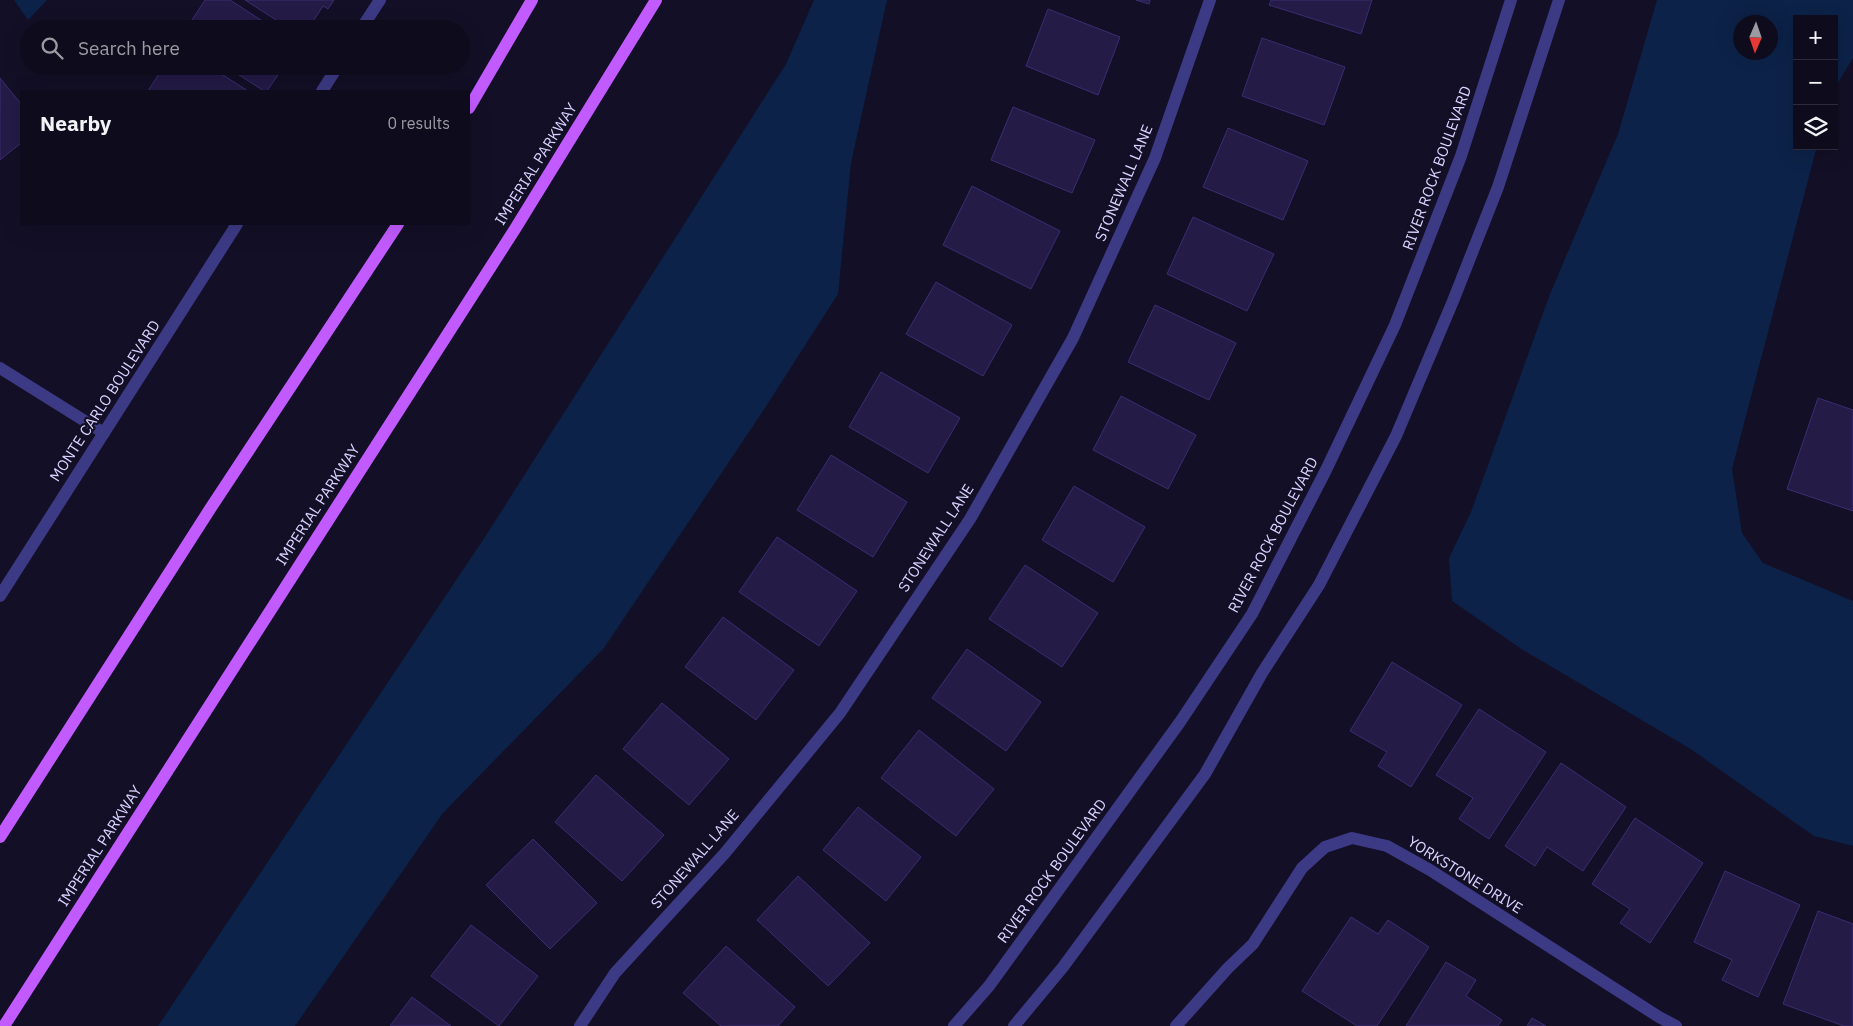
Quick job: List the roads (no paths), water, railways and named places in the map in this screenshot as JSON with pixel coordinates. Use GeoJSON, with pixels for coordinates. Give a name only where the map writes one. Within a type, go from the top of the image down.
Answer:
{"type":"FeatureCollection","features":[{"type":"Feature","properties":{"kind":"main road"},"geometry":{"type":"LineString","coordinates":[[470,106],[532,0]]}},
{"type":"Feature","properties":{"kind":"main road","name":"IMPERIAL PARKWAY"},"geometry":{"type":"LineString","coordinates":[[4,1026],[515,229],[656,0]]}},
{"type":"Feature","properties":{"kind":"main road"},"geometry":{"type":"LineString","coordinates":[[0,837],[210,509],[397,225]]}},
{"type":"Feature","properties":{"kind":"street"},"geometry":{"type":"LineString","coordinates":[[368,20],[380,0]]}},
{"type":"Feature","properties":{"kind":"street","name":"STONEWALL LANE"},"geometry":{"type":"LineString","coordinates":[[580,1026],[615,973],[725,852],[840,712],[970,518],[1073,338],[1155,158],[1210,0]]}},
{"type":"Feature","properties":{"kind":"street","name":"RIVER ROCK BOULEVARD"},"geometry":{"type":"LineString","coordinates":[[954,1026],[989,986],[1180,722],[1252,614],[1326,470],[1396,325],[1460,156],[1511,0]]}},
{"type":"Feature","properties":{"kind":"street"},"geometry":{"type":"LineString","coordinates":[[1014,1026],[1063,967],[1205,774],[1262,673],[1320,585],[1396,436],[1453,301],[1498,187],[1559,0]]}},
{"type":"Feature","properties":{"kind":"street"},"geometry":{"type":"LineString","coordinates":[[323,90],[332,75]]}},
{"type":"Feature","properties":{"kind":"street","name":"MONTE CARLO BOULEVARD"},"geometry":{"type":"LineString","coordinates":[[0,596],[236,225]]}},
{"type":"Feature","properties":{"kind":"street"},"geometry":{"type":"LineString","coordinates":[[0,368],[104,433]]}},
{"type":"Feature","properties":{"kind":"street","name":"YORKSTONE DRIVE"},"geometry":{"type":"LineString","coordinates":[[1176,1026],[1228,968],[1253,944],[1302,868],[1325,846],[1352,838],[1387,846],[1430,870],[1659,1018],[1676,1026]]}},
{"type":"Feature","properties":{"kind":"water"},"geometry":{"type":"Polygon","coordinates":[[[14,0],[47,0],[28,20],[14,0]]]}},
{"type":"Feature","properties":{"kind":"water"},"geometry":{"type":"Polygon","coordinates":[[[814,0],[887,0],[851,163],[838,294],[761,414],[604,648],[443,813],[295,1026],[158,1026],[485,537],[786,64],[814,0]]]}},
{"type":"Feature","properties":{"kind":"water"},"geometry":{"type":"Polygon","coordinates":[[[1657,0],[1853,0],[1853,58],[1838,82],[1838,15],[1793,15],[1793,150],[1816,150],[1732,469],[1742,533],[1763,563],[1853,601],[1853,846],[1814,836],[1689,748],[1523,650],[1452,601],[1449,558],[1471,512],[1550,294],[1618,134],[1657,0]]]}}]}
